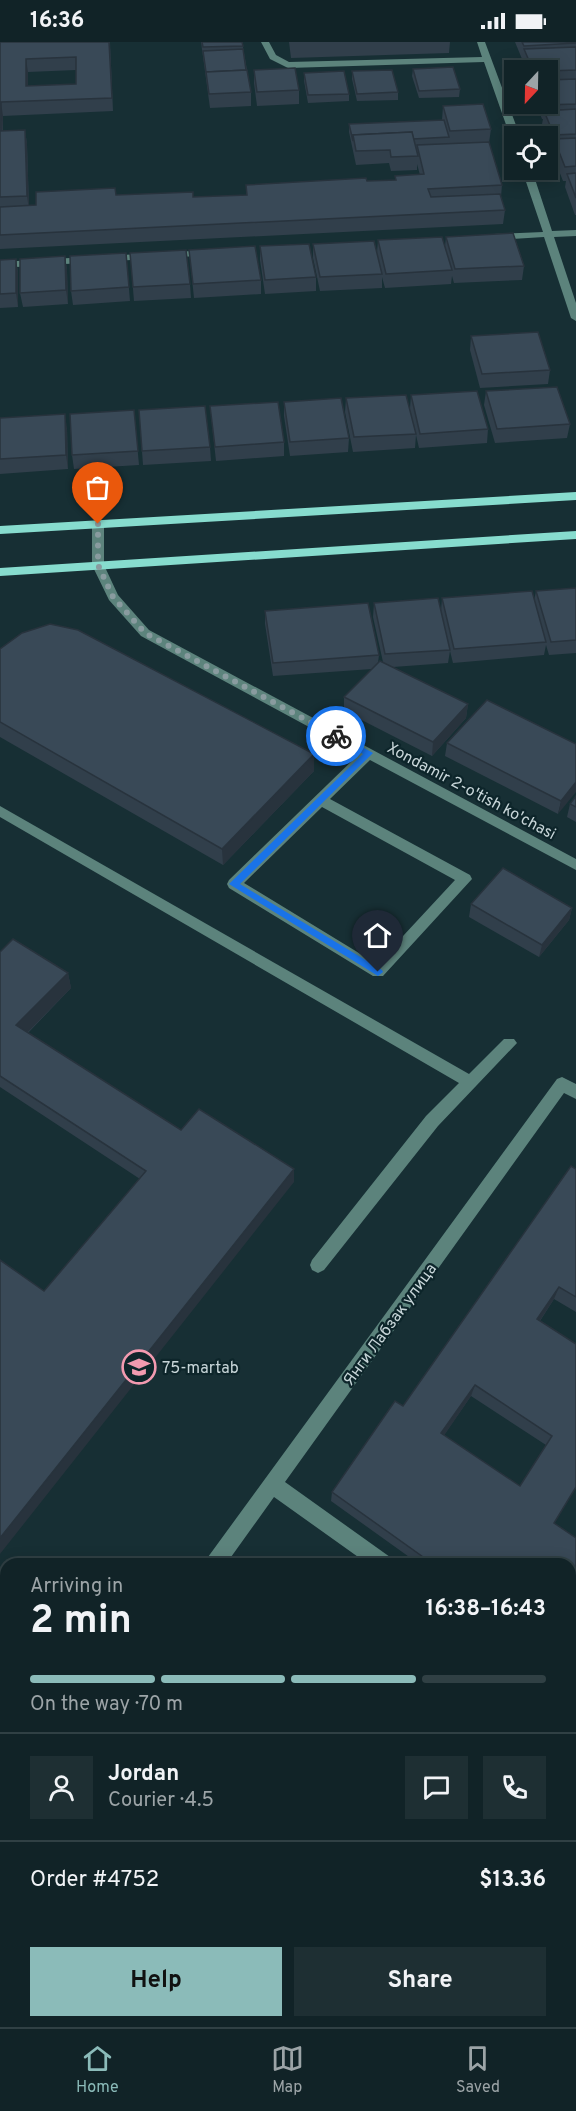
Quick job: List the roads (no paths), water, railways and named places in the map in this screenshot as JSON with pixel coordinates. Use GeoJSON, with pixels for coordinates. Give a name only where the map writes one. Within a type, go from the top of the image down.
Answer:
{"type":"FeatureCollection","features":[{"type":"Feature","properties":{"kind":"main road"},"geometry":{"type":"LineString","coordinates":[[0,530],[576,496]]}},
{"type":"Feature","properties":{"kind":"main road"},"geometry":{"type":"LineString","coordinates":[[0,572],[576,535]]}},
{"type":"Feature","properties":{"kind":"street"},"geometry":{"type":"LineString","coordinates":[[265,42],[267,53],[275,60],[288,65],[487,59]]}},
{"type":"Feature","properties":{"kind":"street"},"geometry":{"type":"LineString","coordinates":[[481,42],[511,126]]}},
{"type":"Feature","properties":{"kind":"street"},"geometry":{"type":"LineString","coordinates":[[531,180],[551,234],[576,318]]}},
{"type":"Feature","properties":{"kind":"street"},"geometry":{"type":"LineString","coordinates":[[479,238],[576,233]]}},
{"type":"Feature","properties":{"kind":"street"},"geometry":{"type":"LineString","coordinates":[[0,265],[216,253]]}},
{"type":"Feature","properties":{"kind":"street","name":"Xondamir 2-o'tish ko'chasi"},"geometry":{"type":"LineString","coordinates":[[98,524],[98,565],[113,597],[145,633],[576,865]]}},
{"type":"Feature","properties":{"kind":"street"},"geometry":{"type":"LineString","coordinates":[[321,800],[465,879],[378,972],[234,884],[369,753]]}},
{"type":"Feature","properties":{"kind":"street"},"geometry":{"type":"LineString","coordinates":[[0,811],[470,1082]]}},
{"type":"Feature","properties":{"kind":"street"},"geometry":{"type":"LineString","coordinates":[[318,1265],[432,1121],[509,1043]]}},
{"type":"Feature","properties":{"kind":"street","name":"Янги Лабзак улица"},"geometry":{"type":"LineString","coordinates":[[219,1558],[569,1088]]}},
{"type":"Feature","properties":{"kind":"street"},"geometry":{"type":"LineString","coordinates":[[273,1485],[375,1558]]}},
{"type":"Feature","properties":{"kind":"place","name":"75-martab"},"geometry":{"type":"Point","coordinates":[139,1367]}}]}
